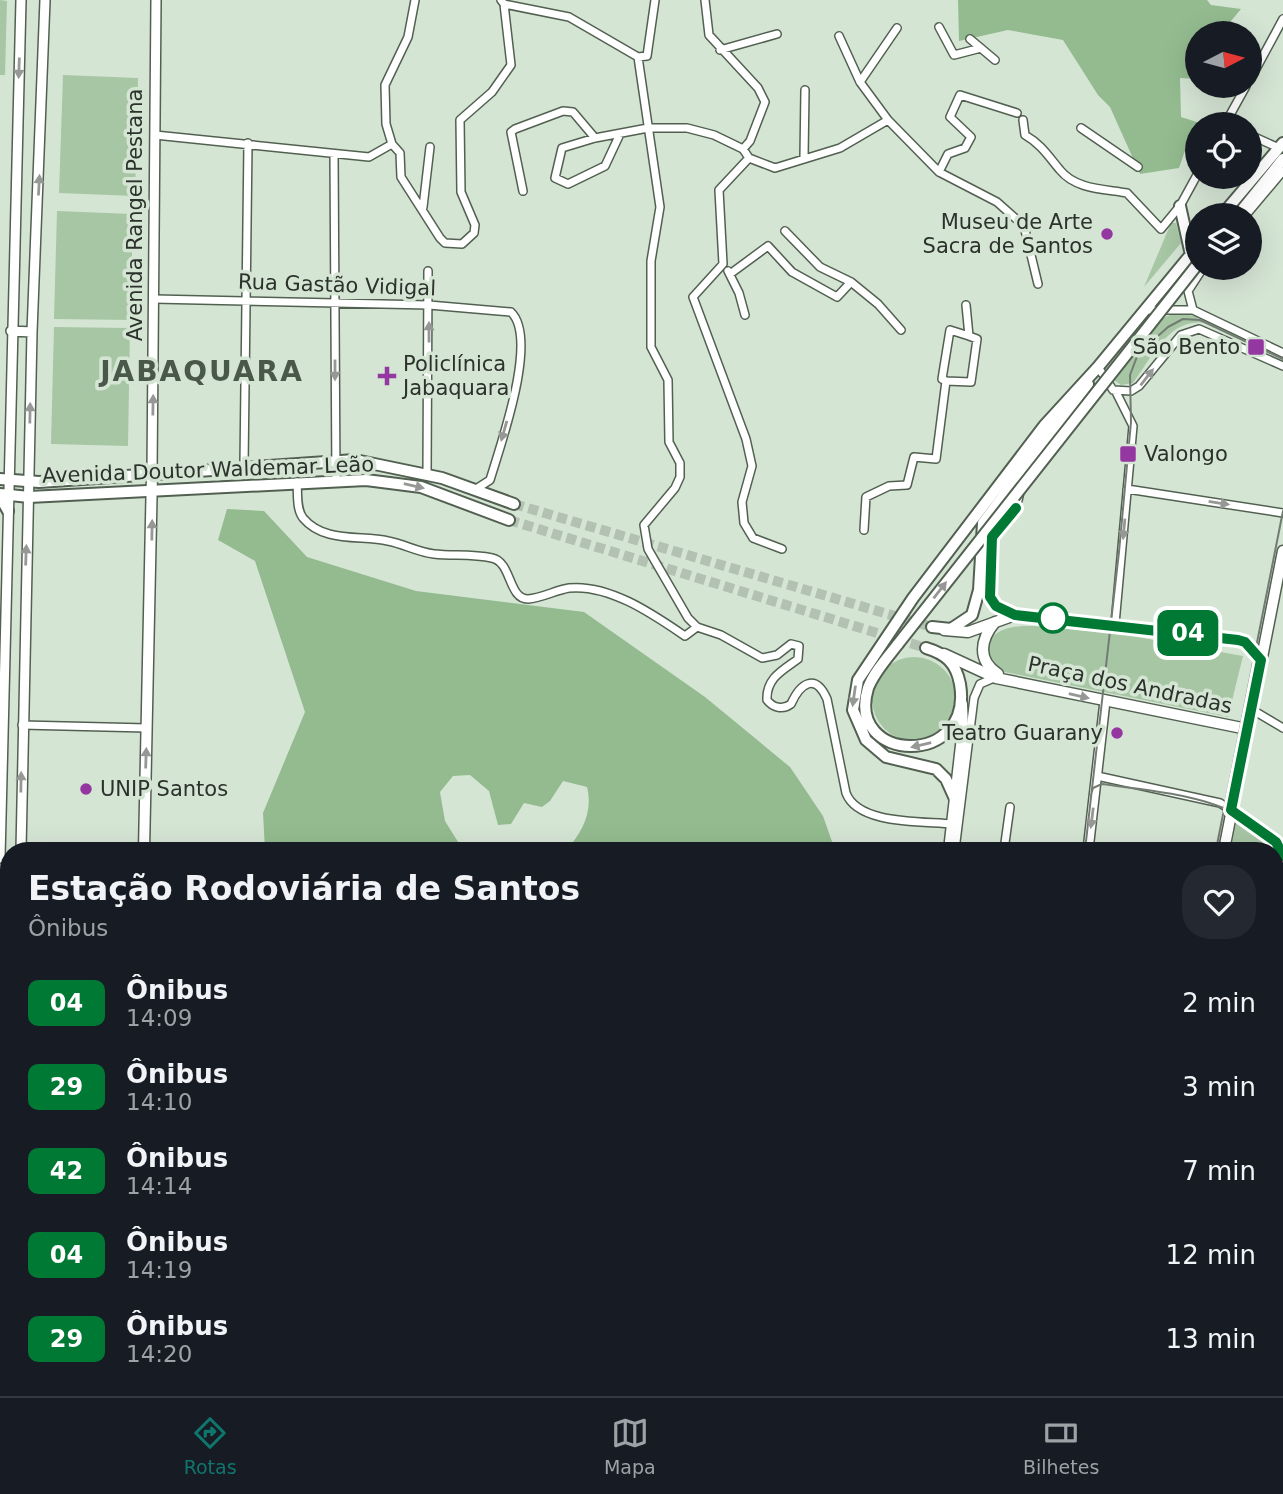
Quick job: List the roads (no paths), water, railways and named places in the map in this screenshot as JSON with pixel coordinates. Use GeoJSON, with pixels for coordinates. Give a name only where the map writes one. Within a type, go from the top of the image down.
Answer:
{"type":"FeatureCollection","features":[{"type":"Feature","properties":{"kind":"main road"},"geometry":{"type":"LineString","coordinates":[[1248,203],[1268,178],[1281,150]]}},
{"type":"Feature","properties":{"kind":"main road"},"geometry":{"type":"LineString","coordinates":[[1233,203],[1281,150]]}},
{"type":"Feature","properties":{"kind":"main road"},"geometry":{"type":"LineString","coordinates":[[1180,205],[1185,222]]}},
{"type":"Feature","properties":{"kind":"main road"},"geometry":{"type":"LineString","coordinates":[[955,799],[946,779],[936,769],[886,757],[870,745],[859,730],[853,710],[855,687],[887,637],[1044,426],[1185,267]]}},
{"type":"Feature","properties":{"kind":"main road"},"geometry":{"type":"LineString","coordinates":[[961,697],[953,723],[938,739],[926,745],[906,747],[884,739],[870,720],[867,695],[873,678],[898,644],[1185,269]]}},
{"type":"Feature","properties":{"kind":"main road"},"geometry":{"type":"LineString","coordinates":[[938,629],[960,625],[974,611],[981,578],[981,527],[1083,393],[1097,368]]}},
{"type":"Feature","properties":{"kind":"main road","name":"Avenida Doutor Waldemar Leão"},"geometry":{"type":"LineString","coordinates":[[4,490],[32,482],[244,465],[335,461],[376,463],[427,474],[514,504]]}},
{"type":"Feature","properties":{"kind":"main road","name":"Avenida Rangel Pestana"},"geometry":{"type":"LineString","coordinates":[[144,842],[152,473]]}},
{"type":"Feature","properties":{"kind":"main road","name":"Avenida Doutor Waldemar Leão"},"geometry":{"type":"LineString","coordinates":[[4,490],[29,497],[297,481],[380,481],[421,488],[509,520]]}},
{"type":"Feature","properties":{"kind":"main road"},"geometry":{"type":"LineString","coordinates":[[4,490],[8,511]]}},
{"type":"Feature","properties":{"kind":"main road","name":"Praça dos Andradas"},"geometry":{"type":"LineString","coordinates":[[944,654],[1001,678],[1247,729],[1280,584],[1283,551]]}},
{"type":"Feature","properties":{"kind":"main road"},"geometry":{"type":"LineString","coordinates":[[938,629],[968,632],[1015,615],[1115,624],[1238,640],[1245,642],[1261,660]]}},
{"type":"Feature","properties":{"kind":"main road"},"geometry":{"type":"LineString","coordinates":[[998,619],[984,639],[982,652],[988,666],[1001,678]]}},
{"type":"Feature","properties":{"kind":"main road"},"geometry":{"type":"LineString","coordinates":[[926,648],[944,654],[957,672],[961,697],[963,728],[950,842]]}},
{"type":"Feature","properties":{"kind":"main road"},"geometry":{"type":"LineString","coordinates":[[1225,842],[1247,729]]}},
{"type":"Feature","properties":{"kind":"street"},"geometry":{"type":"LineString","coordinates":[[4,490],[13,331],[21,0]]}},
{"type":"Feature","properties":{"kind":"street"},"geometry":{"type":"LineString","coordinates":[[21,842],[24,579],[32,482],[31,332],[45,0]]}},
{"type":"Feature","properties":{"kind":"street","name":"Avenida Rangel Pestana"},"geometry":{"type":"LineString","coordinates":[[152,473],[156,0]]}},
{"type":"Feature","properties":{"kind":"street"},"geometry":{"type":"LineString","coordinates":[[415,0],[408,37],[385,85],[383,106],[392,144],[400,153],[401,177],[445,243],[462,244],[474,233],[475,225],[461,192],[460,120],[509,72],[511,58],[503,2],[569,17],[638,57],[647,56],[655,0]]}},
{"type":"Feature","properties":{"kind":"street"},"geometry":{"type":"LineString","coordinates":[[705,0],[709,35],[720,50],[758,88],[765,102],[755,131],[743,149]]}},
{"type":"Feature","properties":{"kind":"street"},"geometry":{"type":"LineString","coordinates":[[1262,58],[1283,19]]}},
{"type":"Feature","properties":{"kind":"street"},"geometry":{"type":"LineString","coordinates":[[939,27],[954,55],[981,48]]}},
{"type":"Feature","properties":{"kind":"street"},"geometry":{"type":"LineString","coordinates":[[860,82],[897,28]]}},
{"type":"Feature","properties":{"kind":"street"},"geometry":{"type":"LineString","coordinates":[[720,50],[777,34]]}},
{"type":"Feature","properties":{"kind":"street"},"geometry":{"type":"LineString","coordinates":[[839,36],[860,82],[888,120],[939,172],[997,202],[1024,226],[1038,284]]}},
{"type":"Feature","properties":{"kind":"street"},"geometry":{"type":"LineString","coordinates":[[970,39],[995,60]]}},
{"type":"Feature","properties":{"kind":"street"},"geometry":{"type":"LineString","coordinates":[[638,57],[660,207],[652,261],[651,347],[668,380],[666,426],[669,442],[680,463],[680,477],[675,488],[644,525],[648,549],[696,627],[721,635],[762,658],[777,655],[791,644],[799,646],[799,658],[772,680],[767,700],[783,708],[790,705],[796,690],[802,685],[812,684],[821,689],[827,699],[846,793],[853,805],[867,815],[952,824]]}},
{"type":"Feature","properties":{"kind":"street"},"geometry":{"type":"LineString","coordinates":[[804,157],[805,90]]}},
{"type":"Feature","properties":{"kind":"street"},"geometry":{"type":"LineString","coordinates":[[939,172],[948,154],[965,148],[971,137],[950,117],[960,95],[1017,113]]}},
{"type":"Feature","properties":{"kind":"street"},"geometry":{"type":"LineString","coordinates":[[523,191],[511,132],[514,129],[563,111],[573,113],[595,138]]}},
{"type":"Feature","properties":{"kind":"street"},"geometry":{"type":"LineString","coordinates":[[620,134],[605,166],[568,184],[555,178],[562,148],[595,138],[648,128],[687,128],[714,135],[743,149],[749,158],[775,168],[840,148],[888,120]]}},
{"type":"Feature","properties":{"kind":"street"},"geometry":{"type":"LineString","coordinates":[[1023,120],[1025,135],[1041,146],[1067,176],[1104,192],[1127,193],[1139,202],[1157,226],[1164,228],[1189,189]]}},
{"type":"Feature","properties":{"kind":"street"},"geometry":{"type":"LineString","coordinates":[[1081,128],[1138,167]]}},
{"type":"Feature","properties":{"kind":"street"},"geometry":{"type":"LineString","coordinates":[[155,135],[369,157],[392,144]]}},
{"type":"Feature","properties":{"kind":"street"},"geometry":{"type":"LineString","coordinates":[[1262,141],[1281,150]]}},
{"type":"Feature","properties":{"kind":"street"},"geometry":{"type":"LineString","coordinates":[[244,465],[248,143]]}},
{"type":"Feature","properties":{"kind":"street"},"geometry":{"type":"LineString","coordinates":[[423,207],[430,147]]}},
{"type":"Feature","properties":{"kind":"street"},"geometry":{"type":"LineString","coordinates":[[334,154],[336,480]]}},
{"type":"Feature","properties":{"kind":"street"},"geometry":{"type":"LineString","coordinates":[[745,314],[730,274],[723,264],[719,190],[749,158]]}},
{"type":"Feature","properties":{"kind":"street"},"geometry":{"type":"LineString","coordinates":[[1256,203],[1283,171]]}},
{"type":"Feature","properties":{"kind":"street"},"geometry":{"type":"LineString","coordinates":[[785,231],[820,267],[851,282],[878,304],[901,330]]}},
{"type":"Feature","properties":{"kind":"street"},"geometry":{"type":"LineString","coordinates":[[730,274],[768,246],[792,272],[837,297],[851,282]]}},
{"type":"Feature","properties":{"kind":"street"},"geometry":{"type":"LineString","coordinates":[[723,264],[693,296],[746,439],[752,466],[742,502],[744,523],[753,538],[782,549]]}},
{"type":"Feature","properties":{"kind":"street"},"geometry":{"type":"LineString","coordinates":[[427,474],[428,271]]}},
{"type":"Feature","properties":{"kind":"street"},"geometry":{"type":"LineString","coordinates":[[1193,310],[1188,291],[1195,280]]}},
{"type":"Feature","properties":{"kind":"street","name":"Rua Gastão Vidigal"},"geometry":{"type":"LineString","coordinates":[[155,299],[335,301],[504,309],[516,317],[520,347],[518,380],[490,480],[475,489]]}},
{"type":"Feature","properties":{"kind":"street"},"geometry":{"type":"LineString","coordinates":[[966,306],[969,336]]}},
{"type":"Feature","properties":{"kind":"street"},"geometry":{"type":"LineString","coordinates":[[1147,310],[1193,310],[1283,352]]}},
{"type":"Feature","properties":{"kind":"street"},"geometry":{"type":"LineString","coordinates":[[1116,392],[1136,390],[1181,335],[1194,329],[1204,330],[1283,366]]}},
{"type":"Feature","properties":{"kind":"street"},"geometry":{"type":"LineString","coordinates":[[950,330],[969,336],[976,339],[971,382],[942,379],[950,330]]}},
{"type":"Feature","properties":{"kind":"street"},"geometry":{"type":"LineString","coordinates":[[13,331],[31,332]]}},
{"type":"Feature","properties":{"kind":"street"},"geometry":{"type":"LineString","coordinates":[[1097,368],[1116,392],[1133,426],[1115,624]]}},
{"type":"Feature","properties":{"kind":"street"},"geometry":{"type":"LineString","coordinates":[[864,530],[866,497],[888,486],[907,485],[914,457],[936,459],[946,381]]}},
{"type":"Feature","properties":{"kind":"street"},"geometry":{"type":"LineString","coordinates":[[1015,615],[993,604],[989,592],[992,537],[1016,508],[1019,474]]}},
{"type":"Feature","properties":{"kind":"street"},"geometry":{"type":"LineString","coordinates":[[297,481],[299,510],[303,518],[339,538],[390,541],[414,551],[460,553],[496,559],[507,569],[518,594],[527,599],[580,589],[642,607],[685,636],[696,627]]}},
{"type":"Feature","properties":{"kind":"street"},"geometry":{"type":"LineString","coordinates":[[1127,489],[1283,513]]}},
{"type":"Feature","properties":{"kind":"street"},"geometry":{"type":"LineString","coordinates":[[0,842],[3,631],[8,578],[8,511]]}},
{"type":"Feature","properties":{"kind":"street"},"geometry":{"type":"LineString","coordinates":[[0,566],[8,578]]}},
{"type":"Feature","properties":{"kind":"street"},"geometry":{"type":"LineString","coordinates":[[8,578],[24,579]]}},
{"type":"Feature","properties":{"kind":"street"},"geometry":{"type":"LineString","coordinates":[[956,842],[974,698],[980,684],[1001,678]]}},
{"type":"Feature","properties":{"kind":"street"},"geometry":{"type":"LineString","coordinates":[[1089,842],[1105,701]]}},
{"type":"Feature","properties":{"kind":"street"},"geometry":{"type":"LineString","coordinates":[[1251,709],[1283,728]]}},
{"type":"Feature","properties":{"kind":"street"},"geometry":{"type":"LineString","coordinates":[[22,725],[147,728]]}},
{"type":"Feature","properties":{"kind":"street"},"geometry":{"type":"LineString","coordinates":[[1097,776],[1220,803],[1276,842]]}},
{"type":"Feature","properties":{"kind":"street"},"geometry":{"type":"LineString","coordinates":[[1005,842],[1010,807]]}},
{"type":"Feature","properties":{"kind":"tunnel"},"geometry":{"type":"LineString","coordinates":[[514,504],[932,627]]}},
{"type":"Feature","properties":{"kind":"tunnel"},"geometry":{"type":"LineString","coordinates":[[509,520],[926,648]]}},
{"type":"Feature","properties":{"kind":"tram line"},"geometry":{"type":"LineString","coordinates":[[1086,842],[1119,552],[1131,422],[1130,375],[1138,354],[1168,327],[1183,319],[1200,320],[1283,359]]}},
{"type":"Feature","properties":{"kind":"tram line"},"geometry":{"type":"LineString","coordinates":[[1218,842],[1283,511]]}},
{"type":"Feature","properties":{"kind":"tram line"},"geometry":{"type":"LineString","coordinates":[[1091,795],[1093,788],[1102,784],[1204,801],[1250,822],[1272,842]]}},
{"type":"Feature","properties":{"kind":"place","name":"Museu de Arte Sacra de Santos"},"geometry":{"type":"Point","coordinates":[1107,234]}},
{"type":"Feature","properties":{"kind":"place","name":"São Bento"},"geometry":{"type":"Point","coordinates":[1256,347]}},
{"type":"Feature","properties":{"kind":"place","name":"Policlínica Jabaquara"},"geometry":{"type":"Point","coordinates":[387,376]}},
{"type":"Feature","properties":{"kind":"place","name":"Valongo"},"geometry":{"type":"Point","coordinates":[1128,454]}},
{"type":"Feature","properties":{"kind":"place","name":"Teatro Guarany"},"geometry":{"type":"Point","coordinates":[1117,733]}},
{"type":"Feature","properties":{"kind":"place","name":"UNIP Santos"},"geometry":{"type":"Point","coordinates":[86,789]}},
{"type":"Feature","properties":{"kind":"district","name":"JABAQUARA"},"geometry":{"type":"Point","coordinates":[202,371]}}]}
